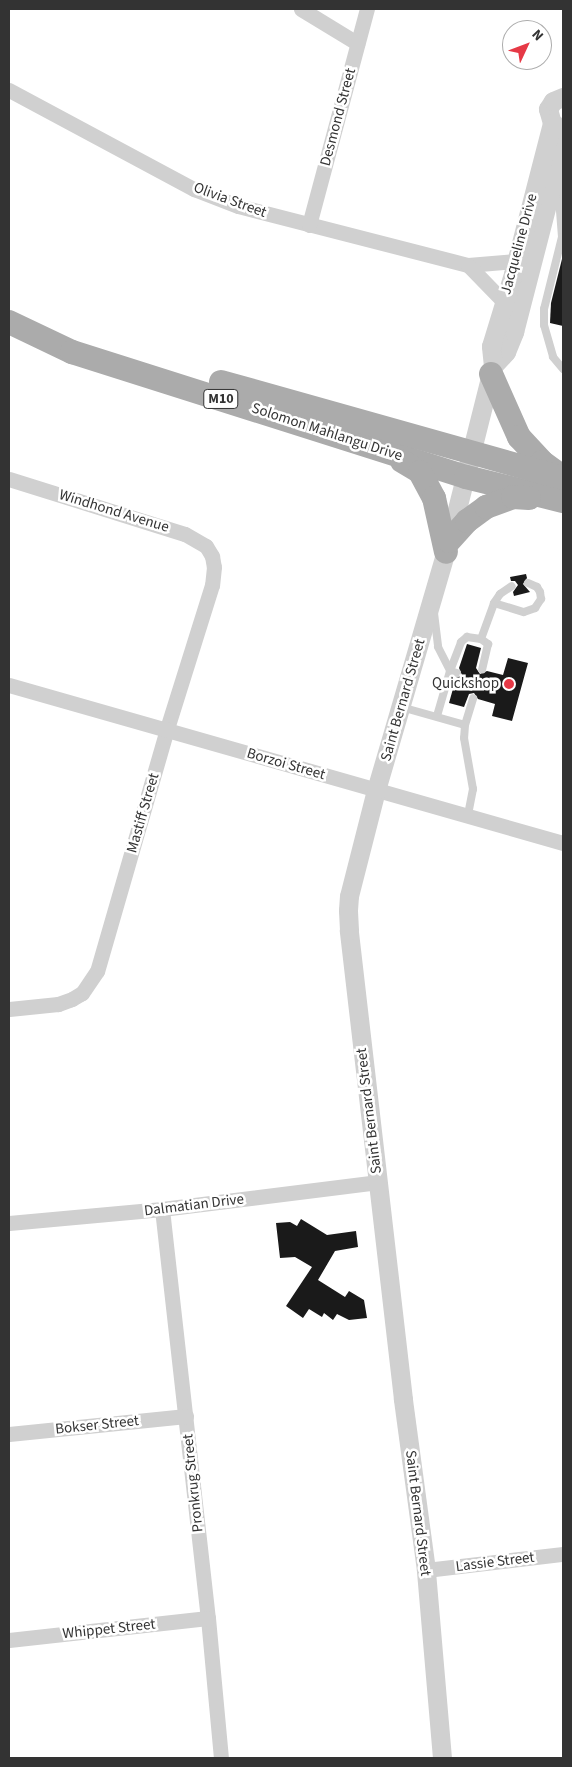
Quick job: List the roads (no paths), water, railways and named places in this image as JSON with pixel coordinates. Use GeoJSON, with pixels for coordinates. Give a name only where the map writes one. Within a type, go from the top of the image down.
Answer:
{"type":"FeatureCollection","features":[{"type":"Feature","properties":{"kind":"main road","name":"Solomon Mahlangu Drive"},"geometry":{"type":"LineString","coordinates":[[9,321],[72,352],[466,477],[558,500]]}},
{"type":"Feature","properties":{"kind":"main road","name":"Solomon Mahlangu Drive"},"geometry":{"type":"LineString","coordinates":[[9,321],[289,402],[563,477]]}},
{"type":"Feature","properties":{"kind":"main road"},"geometry":{"type":"LineString","coordinates":[[492,370],[519,437],[542,462],[563,477]]}},
{"type":"Feature","properties":{"kind":"main road"},"geometry":{"type":"LineString","coordinates":[[374,447],[405,462],[420,472],[436,504],[447,547]]}},
{"type":"Feature","properties":{"kind":"main road"},"geometry":{"type":"LineString","coordinates":[[447,547],[468,521],[486,507],[495,503],[513,497],[558,500]]}},
{"type":"Feature","properties":{"kind":"street"},"geometry":{"type":"LineString","coordinates":[[300,9],[357,43]]}},
{"type":"Feature","properties":{"kind":"street","name":"Desmond Street"},"geometry":{"type":"LineString","coordinates":[[309,225],[367,9]]}},
{"type":"Feature","properties":{"kind":"street","name":"Olivia Street"},"geometry":{"type":"LineString","coordinates":[[9,90],[211,197],[309,225],[468,265],[516,261]]}},
{"type":"Feature","properties":{"kind":"street","name":"Jacqueline Drive"},"geometry":{"type":"LineString","coordinates":[[466,477],[492,370],[491,346],[558,126],[548,109],[561,93]]}},
{"type":"Feature","properties":{"kind":"street","name":"Jacqueline Drive"},"geometry":{"type":"LineString","coordinates":[[492,370],[506,352],[514,332],[563,143]]}},
{"type":"Feature","properties":{"kind":"street"},"geometry":{"type":"LineString","coordinates":[[468,265],[504,302]]}},
{"type":"Feature","properties":{"kind":"street","name":"Saint Bernard Street"},"geometry":{"type":"LineString","coordinates":[[442,1758],[426,1570],[378,1182],[348,910],[376,790],[466,477]]}},
{"type":"Feature","properties":{"kind":"street","name":"Windhond Avenue"},"geometry":{"type":"LineString","coordinates":[[9,479],[185,534],[206,546],[212,556]]}},
{"type":"Feature","properties":{"kind":"street","name":"Mastiff Street"},"geometry":{"type":"LineString","coordinates":[[9,1009],[58,1004],[82,993],[92,981],[105,947],[166,729],[212,585],[214,567],[212,556]]}},
{"type":"Feature","properties":{"kind":"street","name":"Borzoi Street"},"geometry":{"type":"LineString","coordinates":[[9,685],[468,815],[563,844]]}},
{"type":"Feature","properties":{"kind":"street","name":"Dalmatian Drive"},"geometry":{"type":"LineString","coordinates":[[9,1223],[162,1209],[378,1182]]}},
{"type":"Feature","properties":{"kind":"street","name":"Pronkrug Street"},"geometry":{"type":"LineString","coordinates":[[162,1209],[222,1758]]}},
{"type":"Feature","properties":{"kind":"street","name":"Bokser Street"},"geometry":{"type":"LineString","coordinates":[[9,1434],[186,1416]]}},
{"type":"Feature","properties":{"kind":"street","name":"Lassie Street"},"geometry":{"type":"LineString","coordinates":[[426,1570],[563,1554]]}},
{"type":"Feature","properties":{"kind":"street","name":"Whippet Street"},"geometry":{"type":"LineString","coordinates":[[9,1640],[208,1618]]}},
{"type":"Feature","properties":{"kind":"lane"},"geometry":{"type":"LineString","coordinates":[[556,168],[562,237],[544,309],[544,325],[553,356],[563,369]]}},
{"type":"Feature","properties":{"kind":"lane"},"geometry":{"type":"LineString","coordinates":[[494,603],[524,612],[536,608],[541,599],[537,586],[528,583]]}},
{"type":"Feature","properties":{"kind":"lane"},"geometry":{"type":"LineString","coordinates":[[481,639],[494,603],[500,594],[512,586]]}},
{"type":"Feature","properties":{"kind":"lane"},"geometry":{"type":"LineString","coordinates":[[432,600],[438,647],[454,672]]}},
{"type":"Feature","properties":{"kind":"lane"},"geometry":{"type":"LineString","coordinates":[[437,716],[454,672],[463,639],[471,636],[486,642],[488,648],[482,670]]}},
{"type":"Feature","properties":{"kind":"lane"},"geometry":{"type":"LineString","coordinates":[[468,815],[473,789],[464,738],[465,725],[473,698]]}},
{"type":"Feature","properties":{"kind":"lane"},"geometry":{"type":"LineString","coordinates":[[401,706],[465,725]]}},
{"type":"Feature","properties":{"kind":"place","name":"Quickshop"},"geometry":{"type":"Point","coordinates":[509,684]}}]}
